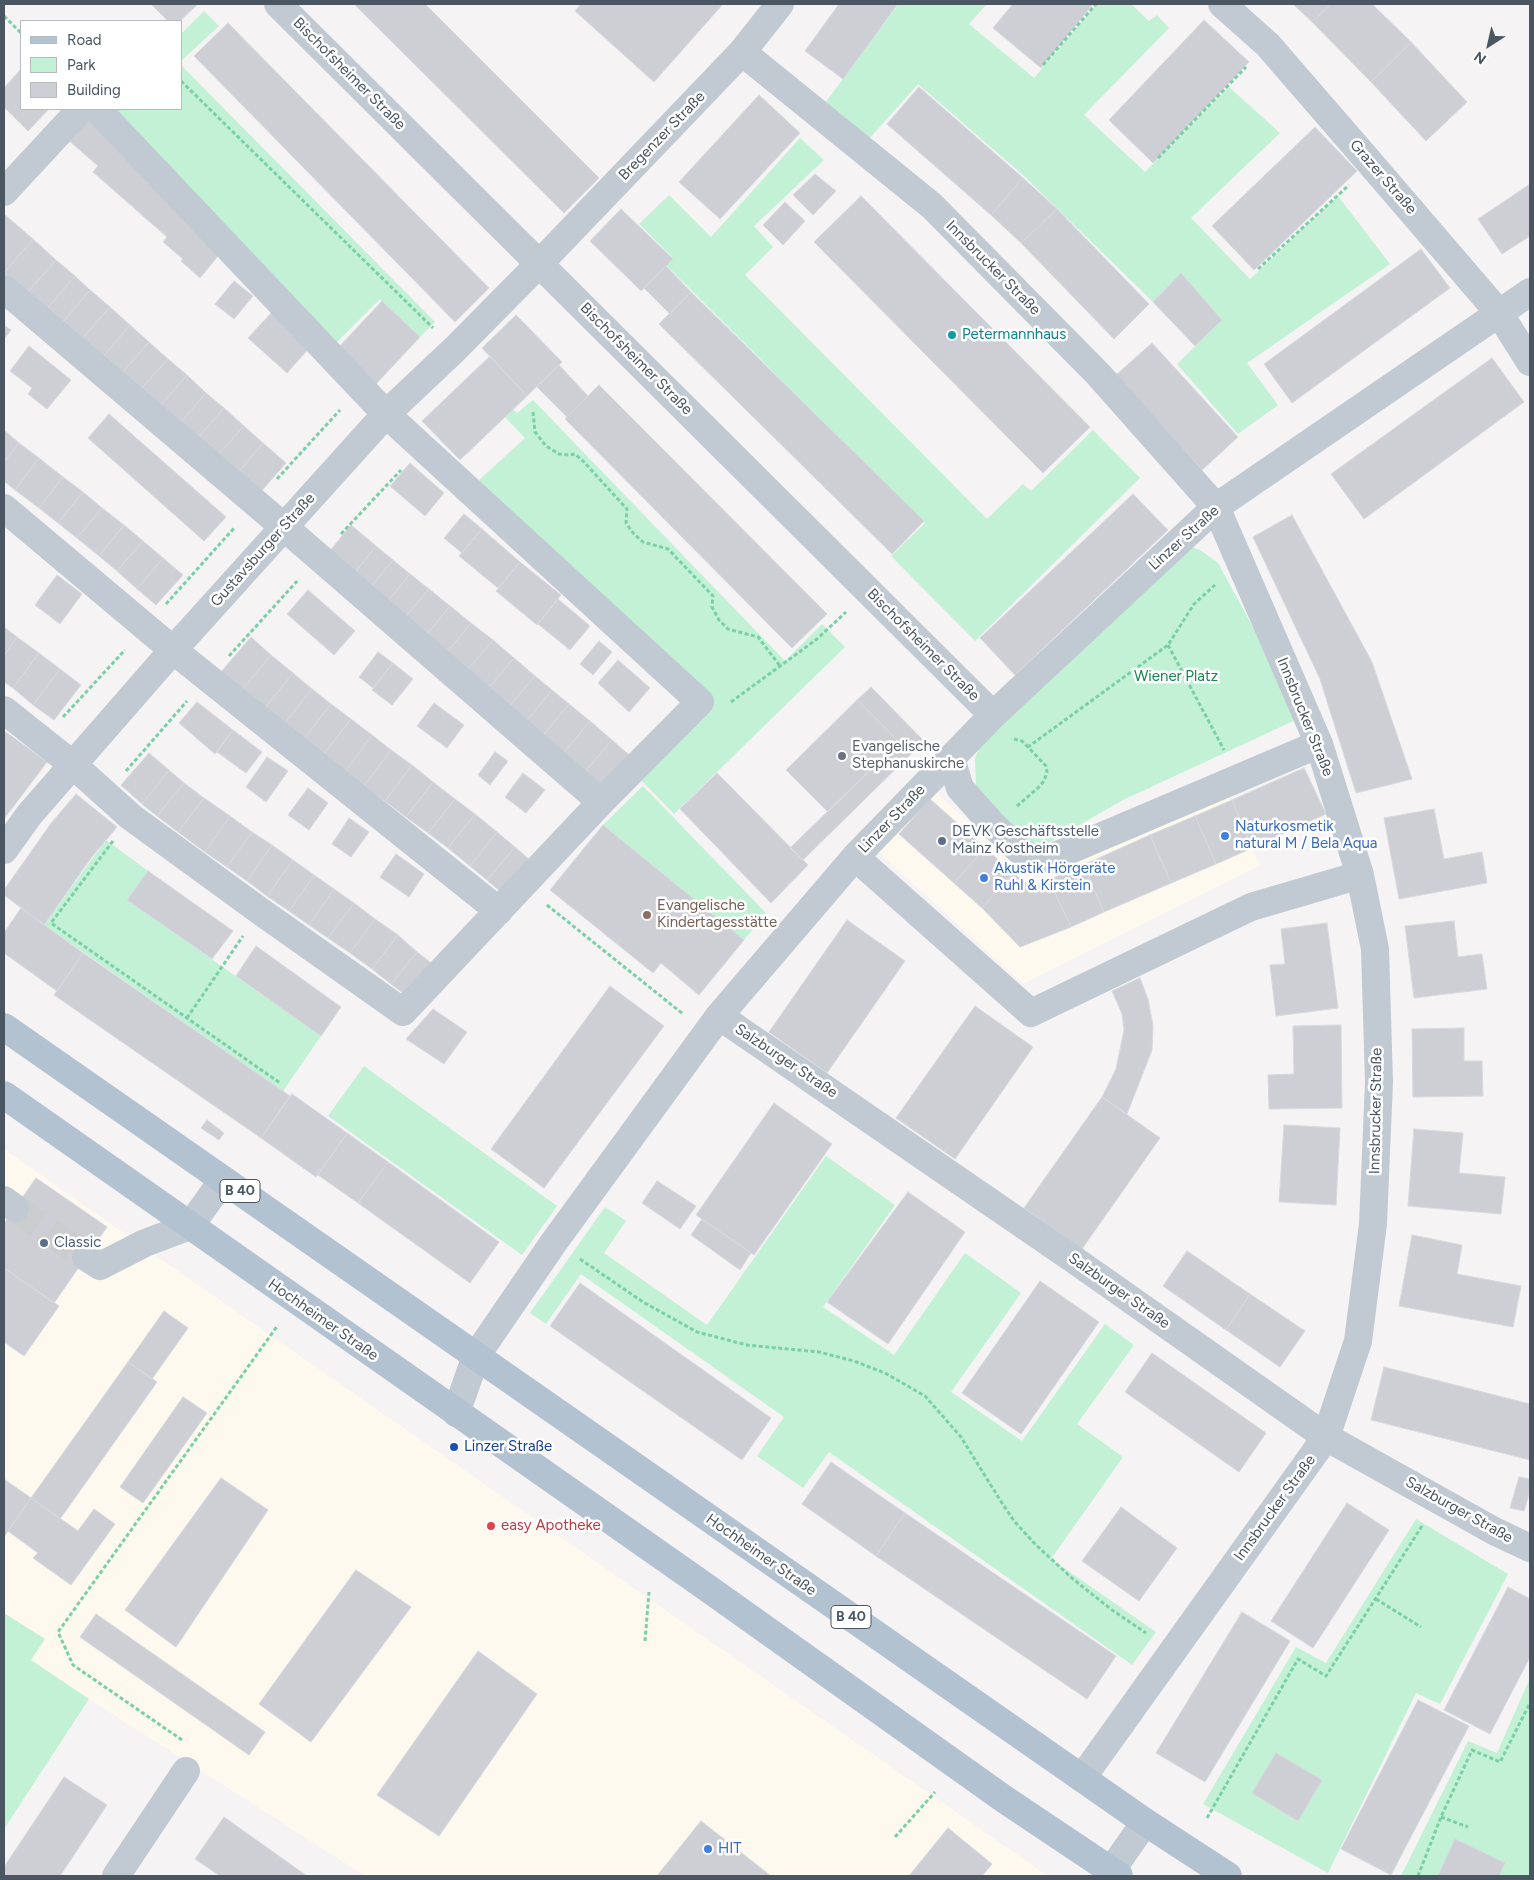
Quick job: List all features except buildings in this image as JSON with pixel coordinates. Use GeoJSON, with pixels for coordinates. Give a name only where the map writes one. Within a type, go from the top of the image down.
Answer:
{"type":"FeatureCollection","features":[{"type":"Feature","properties":{"kind":"main road","name":"Hochheimer Straße"},"geometry":{"type":"LineString","coordinates":[[4,1027],[1145,1822],[1228,1876]]}},
{"type":"Feature","properties":{"kind":"main road","name":"Hochheimer Straße"},"geometry":{"type":"LineString","coordinates":[[4,1095],[1113,1875]]}},
{"type":"Feature","properties":{"kind":"street","name":"Bischofsheimer Straße"},"geometry":{"type":"LineString","coordinates":[[278,4],[993,715]]}},
{"type":"Feature","properties":{"kind":"street","name":"Bregenzer Straße"},"geometry":{"type":"LineString","coordinates":[[540,264],[742,52],[780,4]]}},
{"type":"Feature","properties":{"kind":"street","name":"Grazer Straße"},"geometry":{"type":"LineString","coordinates":[[1222,4],[1268,45],[1371,164],[1499,313],[1530,362]]}},
{"type":"Feature","properties":{"kind":"street","name":"Innsbrucker Straße"},"geometry":{"type":"LineString","coordinates":[[742,52],[932,206],[1098,374],[1216,507],[1319,744],[1360,875],[1375,959],[1379,1082],[1373,1224],[1358,1341],[1326,1437],[1082,1778]]}},
{"type":"Feature","properties":{"kind":"street"},"geometry":{"type":"LineString","coordinates":[[4,192],[80,110]]}},
{"type":"Feature","properties":{"kind":"street"},"geometry":{"type":"LineString","coordinates":[[4,710],[72,764],[131,817],[260,912],[403,1012],[601,802],[700,702],[386,414],[98,110]]}},
{"type":"Feature","properties":{"kind":"street","name":"Gustavsburger Straße"},"geometry":{"type":"LineString","coordinates":[[4,850],[29,815],[72,764],[386,414],[455,349],[540,264]]}},
{"type":"Feature","properties":{"kind":"street"},"geometry":{"type":"LineString","coordinates":[[4,289],[284,527],[601,802]]}},
{"type":"Feature","properties":{"kind":"street","name":"Linzer Straße"},"geometry":{"type":"LineString","coordinates":[[476,1356],[554,1242],[713,1024],[856,857],[993,715],[1216,507],[1530,292]]}},
{"type":"Feature","properties":{"kind":"street"},"geometry":{"type":"LineString","coordinates":[[4,508],[173,650],[499,911]]}},
{"type":"Feature","properties":{"kind":"street"},"geometry":{"type":"LineString","coordinates":[[951,759],[960,788],[993,825],[1026,855],[1033,859],[1046,860],[1319,744]]}},
{"type":"Feature","properties":{"kind":"street"},"geometry":{"type":"LineString","coordinates":[[856,857],[1031,1014],[1251,907],[1360,875]]}},
{"type":"Feature","properties":{"kind":"street","name":"Salzburger Straße"},"geometry":{"type":"LineString","coordinates":[[713,1024],[1065,1253],[1326,1437],[1511,1540],[1530,1548]]}},
{"type":"Feature","properties":{"kind":"street"},"geometry":{"type":"LineString","coordinates":[[86,1256],[100,1266],[145,1243],[190,1226],[223,1180]]}},
{"type":"Feature","properties":{"kind":"street"},"geometry":{"type":"LineString","coordinates":[[456,1413],[476,1356]]}},
{"type":"Feature","properties":{"kind":"street"},"geometry":{"type":"LineString","coordinates":[[116,1876],[186,1771]]}},
{"type":"Feature","properties":{"kind":"street","name":"Hochheimer Straße"},"geometry":{"type":"LineString","coordinates":[[1113,1875],[1145,1822]]}},
{"type":"Feature","properties":{"kind":"path"},"geometry":{"type":"LineString","coordinates":[[1044,65],[1096,4]]}},
{"type":"Feature","properties":{"kind":"path"},"geometry":{"type":"LineString","coordinates":[[4,16],[20,32]]}},
{"type":"Feature","properties":{"kind":"path"},"geometry":{"type":"LineString","coordinates":[[1158,158],[1268,45]]}},
{"type":"Feature","properties":{"kind":"path"},"geometry":{"type":"LineString","coordinates":[[182,82],[455,349]]}},
{"type":"Feature","properties":{"kind":"path"},"geometry":{"type":"LineString","coordinates":[[1258,269],[1371,164]]}},
{"type":"Feature","properties":{"kind":"path"},"geometry":{"type":"LineString","coordinates":[[44,742],[56,725],[362,388]]}},
{"type":"Feature","properties":{"kind":"path"},"geometry":{"type":"LineString","coordinates":[[534,412],[536,432],[546,446],[559,454],[569,456],[575,454],[584,462],[627,509],[626,523],[633,533],[643,542],[668,549],[713,596],[712,607],[719,620],[728,629],[758,638],[780,666]]}},
{"type":"Feature","properties":{"kind":"path"},"geometry":{"type":"LineString","coordinates":[[105,795],[209,677],[422,447]]}},
{"type":"Feature","properties":{"kind":"path"},"geometry":{"type":"LineString","coordinates":[[993,825],[1044,781],[1047,772],[1046,766],[1028,747],[1168,645],[1194,604],[1213,588],[1238,557]]}},
{"type":"Feature","properties":{"kind":"path"},"geometry":{"type":"LineString","coordinates":[[728,704],[817,639],[868,591]]}},
{"type":"Feature","properties":{"kind":"path"},"geometry":{"type":"LineString","coordinates":[[1168,645],[1238,777]]}},
{"type":"Feature","properties":{"kind":"path"},"geometry":{"type":"LineString","coordinates":[[131,817],[51,923],[280,1083]]}},
{"type":"Feature","properties":{"kind":"path"},"geometry":{"type":"LineString","coordinates":[[523,885],[713,1024]]}},
{"type":"Feature","properties":{"kind":"path"},"geometry":{"type":"LineString","coordinates":[[187,1018],[260,912]]}},
{"type":"Feature","properties":{"kind":"path"},"geometry":{"type":"LineString","coordinates":[[554,1242],[643,1302],[697,1332],[747,1344],[819,1352],[854,1361],[885,1373],[925,1396],[961,1437],[1014,1521],[1036,1546],[1112,1610],[1173,1652]]}},
{"type":"Feature","properties":{"kind":"path"},"geometry":{"type":"LineString","coordinates":[[186,1771],[200,1752],[73,1666],[58,1632],[296,1300]]}},
{"type":"Feature","properties":{"kind":"path"},"geometry":{"type":"LineString","coordinates":[[1207,1818],[1298,1659],[1326,1676],[1439,1500]]}},
{"type":"Feature","properties":{"kind":"path"},"geometry":{"type":"LineString","coordinates":[[645,1641],[648,1592]]}},
{"type":"Feature","properties":{"kind":"path"},"geometry":{"type":"LineString","coordinates":[[1376,1599],[1421,1627]]}},
{"type":"Feature","properties":{"kind":"path"},"geometry":{"type":"LineString","coordinates":[[1418,1876],[1441,1817],[1472,1750],[1500,1762],[1530,1703]]}},
{"type":"Feature","properties":{"kind":"path"},"geometry":{"type":"LineString","coordinates":[[895,1837],[935,1792]]}},
{"type":"Feature","properties":{"kind":"path"},"geometry":{"type":"LineString","coordinates":[[1441,1817],[1468,1827]]}},
{"type":"Feature","properties":{"kind":"shaded area"},"geometry":{"type":"Polygon","coordinates":[[[933,790],[1033,880],[1228,796],[1260,865],[1023,984],[876,850],[933,790]]]}},
{"type":"Feature","properties":{"kind":"shaded area"},"geometry":{"type":"Polygon","coordinates":[[[4,1149],[1048,1876],[365,1876],[31,1660],[44,1639],[4,1613],[4,1149]]]}},
{"type":"Feature","properties":{"kind":"green space"},"geometry":{"type":"Polygon","coordinates":[[[899,4],[987,4],[969,24],[1034,78],[1097,4],[1131,4],[1149,21],[1157,15],[1169,28],[1084,115],[1145,172],[1229,87],[1280,133],[1191,218],[1250,279],[1338,196],[1390,264],[1247,363],[1278,405],[1238,434],[1177,364],[1222,320],[1181,273],[1153,302],[1024,176],[918,84],[869,139],[825,103],[899,4]]]}},
{"type":"Feature","properties":{"kind":"green space"},"geometry":{"type":"Polygon","coordinates":[[[204,11],[219,26],[182,60],[182,33],[204,11]]]}},
{"type":"Feature","properties":{"kind":"green space"},"geometry":{"type":"Polygon","coordinates":[[[182,66],[435,322],[420,337],[380,299],[335,344],[111,110],[182,110],[182,66]]]}},
{"type":"Feature","properties":{"kind":"green space"},"geometry":{"type":"Polygon","coordinates":[[[800,138],[824,160],[754,226],[773,247],[745,275],[987,519],[1023,484],[1031,491],[1093,430],[1140,478],[975,641],[891,556],[925,523],[665,264],[672,257],[639,224],[669,195],[711,237],[800,138]]]}},
{"type":"Feature","properties":{"kind":"green space"},"geometry":{"type":"Polygon","coordinates":[[[481,376],[517,413],[533,400],[785,661],[822,624],[845,647],[674,814],[634,773],[707,701],[476,483],[525,438],[473,384],[481,376]]]}},
{"type":"Feature","properties":{"kind":"green space","name":"Wiener Platz"},"geometry":{"type":"Polygon","coordinates":[[[1185,544],[1200,550],[1218,563],[1302,717],[1123,800],[1036,850],[1017,832],[976,785],[975,758],[980,746],[1185,544]]]}},
{"type":"Feature","properties":{"kind":"green space"},"geometry":{"type":"Polygon","coordinates":[[[643,786],[766,913],[744,940],[603,825],[643,786]]]}},
{"type":"Feature","properties":{"kind":"green space"},"geometry":{"type":"Polygon","coordinates":[[[106,840],[148,871],[127,900],[321,1036],[283,1091],[44,925],[106,840]]]}},
{"type":"Feature","properties":{"kind":"green space"},"geometry":{"type":"Polygon","coordinates":[[[364,1066],[557,1206],[522,1255],[328,1116],[364,1066]]]}},
{"type":"Feature","properties":{"kind":"green space"},"geometry":{"type":"Polygon","coordinates":[[[826,1156],[895,1205],[823,1307],[894,1355],[965,1253],[1021,1293],[951,1392],[1022,1441],[1105,1324],[1134,1345],[1077,1424],[1123,1457],[1051,1559],[1156,1632],[1132,1665],[829,1452],[803,1488],[757,1456],[784,1417],[581,1274],[546,1324],[530,1313],[605,1207],[626,1221],[604,1253],[707,1325],[826,1156]]]}},
{"type":"Feature","properties":{"kind":"green space"},"geometry":{"type":"Polygon","coordinates":[[[1416,1519],[1508,1574],[1440,1704],[1416,1693],[1328,1873],[1203,1804],[1296,1647],[1326,1663],[1416,1519]]]}},
{"type":"Feature","properties":{"kind":"green space"},"geometry":{"type":"Polygon","coordinates":[[[4,1613],[45,1639],[31,1660],[89,1699],[4,1829],[4,1613]]]}},
{"type":"Feature","properties":{"kind":"green space"},"geometry":{"type":"Polygon","coordinates":[[[1530,1678],[1530,1876],[1401,1876],[1468,1741],[1497,1753],[1530,1678]]]}},
{"type":"Feature","properties":{"kind":"tunnel"},"geometry":{"type":"LineString","coordinates":[[15,1208],[86,1257]]}},
{"type":"Feature","properties":{"kind":"place","name":"Petermannhaus"},"geometry":{"type":"Point","coordinates":[952,335]}},
{"type":"Feature","properties":{"kind":"place","name":"Evangelische Stephanuskirche"},"geometry":{"type":"Point","coordinates":[842,756]}},
{"type":"Feature","properties":{"kind":"place","name":"Naturkosmetik natural M / Bela Aqua"},"geometry":{"type":"Point","coordinates":[1225,836]}},
{"type":"Feature","properties":{"kind":"place","name":"DEVK Geschäftsstelle Mainz Kostheim"},"geometry":{"type":"Point","coordinates":[942,841]}},
{"type":"Feature","properties":{"kind":"place","name":"Akustik Hörgeräte Ruhl & Kirstein"},"geometry":{"type":"Point","coordinates":[984,878]}},
{"type":"Feature","properties":{"kind":"place","name":"Evangelische Kindertagesstätte"},"geometry":{"type":"Point","coordinates":[647,915]}},
{"type":"Feature","properties":{"kind":"place","name":"Classic"},"geometry":{"type":"Point","coordinates":[44,1243]}},
{"type":"Feature","properties":{"kind":"place","name":"Linzer Straße"},"geometry":{"type":"Point","coordinates":[454,1447]}},
{"type":"Feature","properties":{"kind":"place","name":"easy Apotheke"},"geometry":{"type":"Point","coordinates":[491,1526]}},
{"type":"Feature","properties":{"kind":"place","name":"HIT"},"geometry":{"type":"Point","coordinates":[708,1849]}}]}
